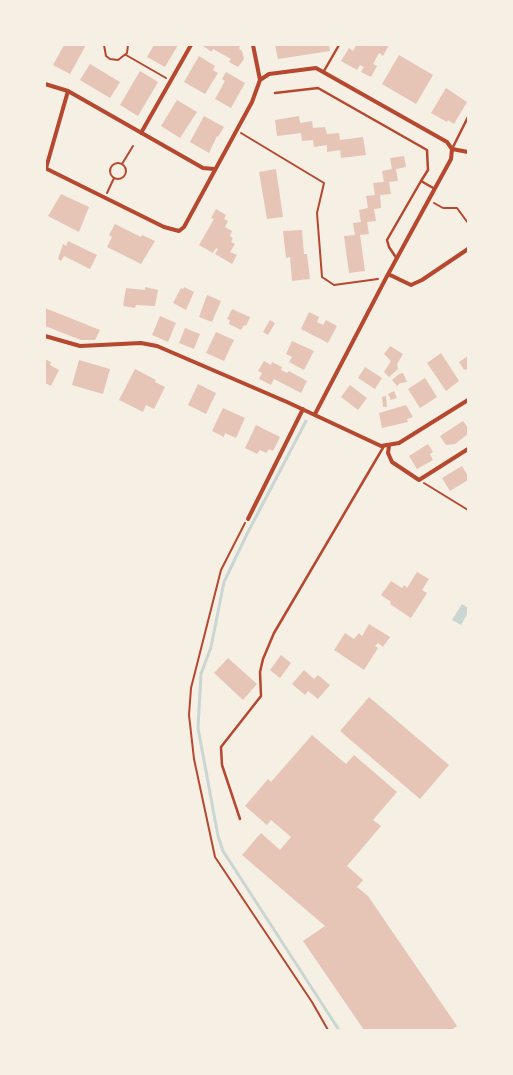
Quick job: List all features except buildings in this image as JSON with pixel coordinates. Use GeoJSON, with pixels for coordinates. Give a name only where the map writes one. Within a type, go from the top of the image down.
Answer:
{"type":"FeatureCollection","features":[{"type":"Feature","properties":{"kind":"street"},"geometry":{"type":"LineString","coordinates":[[141,133],[191,45]]}},
{"type":"Feature","properties":{"kind":"street"},"geometry":{"type":"LineString","coordinates":[[253,45],[260,80]]}},
{"type":"Feature","properties":{"kind":"street"},"geometry":{"type":"LineString","coordinates":[[68,91],[46,168],[164,227],[178,231],[184,227],[214,169],[252,102],[260,80],[264,76],[316,68],[324,71],[447,142],[452,149],[451,159],[387,276],[315,414]]}},
{"type":"Feature","properties":{"kind":"street"},"geometry":{"type":"LineString","coordinates":[[45,84],[68,91],[203,168],[214,169]]}},
{"type":"Feature","properties":{"kind":"street"},"geometry":{"type":"LineString","coordinates":[[452,149],[468,152]]}},
{"type":"Feature","properties":{"kind":"street"},"geometry":{"type":"LineString","coordinates":[[387,276],[411,285],[422,280],[468,249]]}},
{"type":"Feature","properties":{"kind":"street"},"geometry":{"type":"LineString","coordinates":[[45,336],[80,346],[141,343],[157,346],[315,414],[375,444],[386,446],[399,443],[468,400]]}},
{"type":"Feature","properties":{"kind":"street"},"geometry":{"type":"LineString","coordinates":[[248,519],[302,409]]}},
{"type":"Feature","properties":{"kind":"street"},"geometry":{"type":"LineString","coordinates":[[386,446],[392,462],[419,480],[468,449]]}},
{"type":"Feature","properties":{"kind":"lane"},"geometry":{"type":"LineString","coordinates":[[324,71],[339,45]]}},
{"type":"Feature","properties":{"kind":"lane"},"geometry":{"type":"LineString","coordinates":[[275,93],[318,88],[427,150],[428,170],[387,240],[389,247],[397,259]]}},
{"type":"Feature","properties":{"kind":"lane"},"geometry":{"type":"LineString","coordinates":[[452,149],[468,116]]}},
{"type":"Feature","properties":{"kind":"lane"},"geometry":{"type":"LineString","coordinates":[[422,181],[435,189]]}},
{"type":"Feature","properties":{"kind":"lane"},"geometry":{"type":"LineString","coordinates":[[240,819],[222,765],[221,747],[261,696],[262,665],[274,633],[386,446]]}},
{"type":"Feature","properties":{"kind":"path"},"geometry":{"type":"LineString","coordinates":[[104,45],[104,52],[110,59],[118,60],[126,55],[128,45]]}},
{"type":"Feature","properties":{"kind":"path"},"geometry":{"type":"LineString","coordinates":[[126,55],[170,81]]}},
{"type":"Feature","properties":{"kind":"path"},"geometry":{"type":"LineString","coordinates":[[237,130],[324,183],[317,213],[322,277],[334,285],[387,276]]}},
{"type":"Feature","properties":{"kind":"path"},"geometry":{"type":"LineString","coordinates":[[122,164],[133,146]]}},
{"type":"Feature","properties":{"kind":"path"},"geometry":{"type":"LineString","coordinates":[[116,163],[122,164],[126,170],[125,175],[122,178],[114,178],[110,172],[111,166],[116,163]]}},
{"type":"Feature","properties":{"kind":"path"},"geometry":{"type":"LineString","coordinates":[[104,198],[114,178]]}},
{"type":"Feature","properties":{"kind":"path"},"geometry":{"type":"LineString","coordinates":[[429,200],[443,208],[457,208],[468,223]]}},
{"type":"Feature","properties":{"kind":"path"},"geometry":{"type":"LineString","coordinates":[[419,480],[468,510]]}},
{"type":"Feature","properties":{"kind":"shaded area"},"geometry":{"type":"Polygon","coordinates":[[[462,604],[468,608],[468,613],[461,625],[452,620],[462,604]]]}},
{"type":"Feature","properties":{"kind":"waterway"},"geometry":{"type":"LineString","coordinates":[[306,421],[247,534],[224,582],[211,647],[201,674],[198,728],[218,836],[223,851],[339,1030]]}}]}
